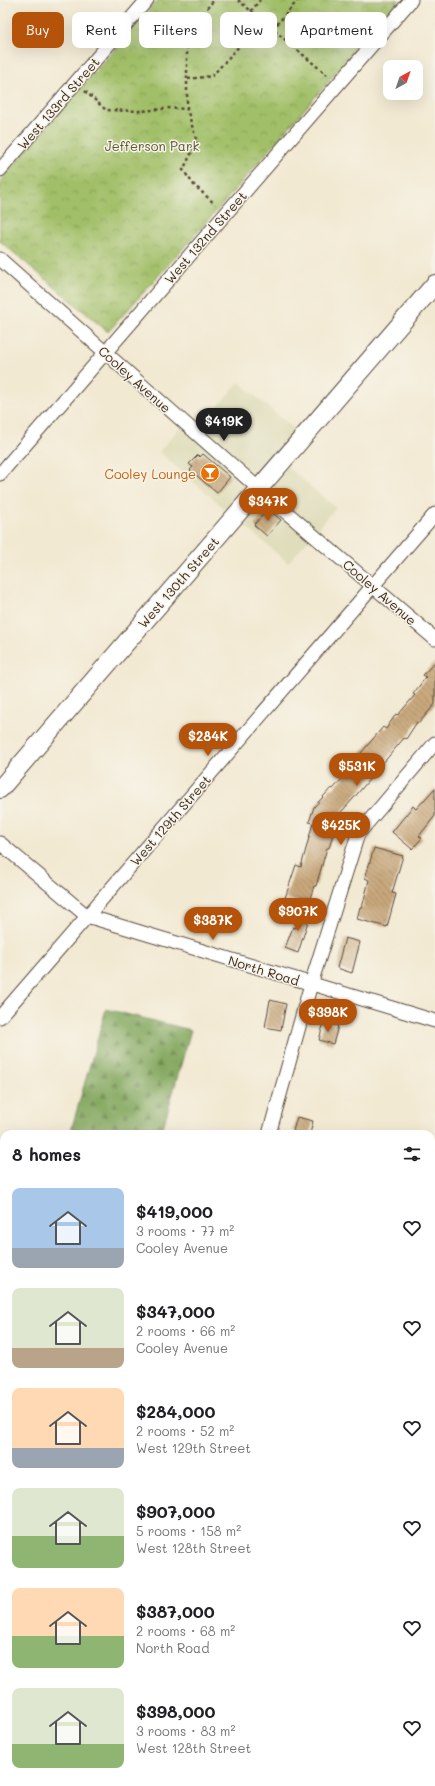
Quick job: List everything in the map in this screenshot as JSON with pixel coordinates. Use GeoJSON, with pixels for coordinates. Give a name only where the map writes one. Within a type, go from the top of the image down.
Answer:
{"type":"FeatureCollection","features":[{"type":"Feature","properties":{"kind":"main road","name":"West 130th Street"},"geometry":{"type":"LineString","coordinates":[[0,790],[435,284]]}},
{"type":"Feature","properties":{"kind":"street","name":"West 133rd Street"},"geometry":{"type":"LineString","coordinates":[[0,170],[148,0]]}},
{"type":"Feature","properties":{"kind":"street","name":"West 132nd Street"},"geometry":{"type":"LineString","coordinates":[[0,474],[411,0]]}},
{"type":"Feature","properties":{"kind":"street","name":"Cooley Avenue"},"geometry":{"type":"LineString","coordinates":[[0,259],[258,489],[373,585],[435,640]]}},
{"type":"Feature","properties":{"kind":"street","name":"West 129th Street"},"geometry":{"type":"LineString","coordinates":[[0,1017],[435,514]]}},
{"type":"Feature","properties":{"kind":"street"},"geometry":{"type":"LineString","coordinates":[[270,1130],[311,984],[358,834],[435,743]]}},
{"type":"Feature","properties":{"kind":"street","name":"North Road"},"geometry":{"type":"LineString","coordinates":[[0,843],[87,916],[435,1021]]}},
{"type":"Feature","properties":{"kind":"path"},"geometry":{"type":"LineString","coordinates":[[214,0],[187,32],[187,109],[197,142],[183,170],[194,185],[216,204]]}},
{"type":"Feature","properties":{"kind":"path"},"geometry":{"type":"LineString","coordinates":[[238,0],[251,11],[260,0]]}},
{"type":"Feature","properties":{"kind":"path"},"geometry":{"type":"LineString","coordinates":[[277,24],[298,0]]}},
{"type":"Feature","properties":{"kind":"path"},"geometry":{"type":"LineString","coordinates":[[277,32],[327,75]]}},
{"type":"Feature","properties":{"kind":"path"},"geometry":{"type":"LineString","coordinates":[[188,80],[212,76],[238,48]]}},
{"type":"Feature","properties":{"kind":"path"},"geometry":{"type":"LineString","coordinates":[[85,91],[106,110],[142,111],[171,108],[187,109]]}},
{"type":"Feature","properties":{"kind":"shaded area"},"geometry":{"type":"Polygon","coordinates":[[[239,382],[308,441],[287,466],[336,508],[288,563],[159,452],[187,419],[199,428],[239,382]]]}},
{"type":"Feature","properties":{"kind":"green space","name":"Jefferson Park"},"geometry":{"type":"Polygon","coordinates":[[[158,0],[399,0],[387,14],[387,12],[285,12],[285,48],[357,48],[220,207],[108,332],[0,241],[0,181],[116,48],[131,48],[131,31],[139,22],[139,48],[212,48],[212,12],[148,12],[158,0]]]}},
{"type":"Feature","properties":{"kind":"green space"},"geometry":{"type":"Polygon","coordinates":[[[106,1009],[191,1030],[162,1130],[71,1130],[106,1009]]]}},
{"type":"Feature","properties":{"kind":"building","name":"Cooley Lounge"},"geometry":{"type":"Polygon","coordinates":[[[203,454],[230,477],[217,493],[190,470],[193,467],[189,464],[198,455],[200,457],[203,454]]]}},
{"type":"Feature","properties":{"kind":"building"},"geometry":{"type":"Polygon","coordinates":[[[268,509],[281,520],[267,536],[254,525],[268,509]]]}},
{"type":"Feature","properties":{"kind":"building"},"geometry":{"type":"Polygon","coordinates":[[[435,662],[435,704],[419,723],[417,722],[406,739],[404,738],[323,832],[333,834],[329,848],[327,848],[316,886],[314,886],[308,905],[285,898],[296,865],[301,867],[313,823],[309,822],[314,807],[350,770],[361,753],[383,727],[386,729],[396,714],[398,715],[415,695],[413,694],[426,677],[423,675],[435,662]]]}},
{"type":"Feature","properties":{"kind":"building"},"geometry":{"type":"Polygon","coordinates":[[[435,788],[435,816],[419,836],[422,838],[412,849],[392,832],[413,806],[416,809],[435,788]]]}},
{"type":"Feature","properties":{"kind":"building"},"geometry":{"type":"Polygon","coordinates":[[[374,848],[403,856],[392,893],[396,894],[387,927],[357,919],[360,907],[362,908],[369,880],[365,878],[374,848]]]}},
{"type":"Feature","properties":{"kind":"building"},"geometry":{"type":"Polygon","coordinates":[[[300,909],[311,912],[298,953],[285,948],[293,927],[296,928],[300,909]]]}},
{"type":"Feature","properties":{"kind":"building"},"geometry":{"type":"Polygon","coordinates":[[[345,938],[360,942],[352,973],[337,968],[345,938]]]}},
{"type":"Feature","properties":{"kind":"building"},"geometry":{"type":"Polygon","coordinates":[[[270,1000],[286,1004],[281,1030],[265,1027],[270,1000]]]}},
{"type":"Feature","properties":{"kind":"building"},"geometry":{"type":"Polygon","coordinates":[[[324,1022],[338,1026],[333,1044],[319,1040],[324,1022]]]}},
{"type":"Feature","properties":{"kind":"building"},"geometry":{"type":"Polygon","coordinates":[[[297,1117],[313,1121],[311,1130],[293,1130],[297,1117]]]}},
{"type":"Feature","properties":{"kind":"place","name":"Cooley Lounge"},"geometry":{"type":"Point","coordinates":[210,473]}}]}
